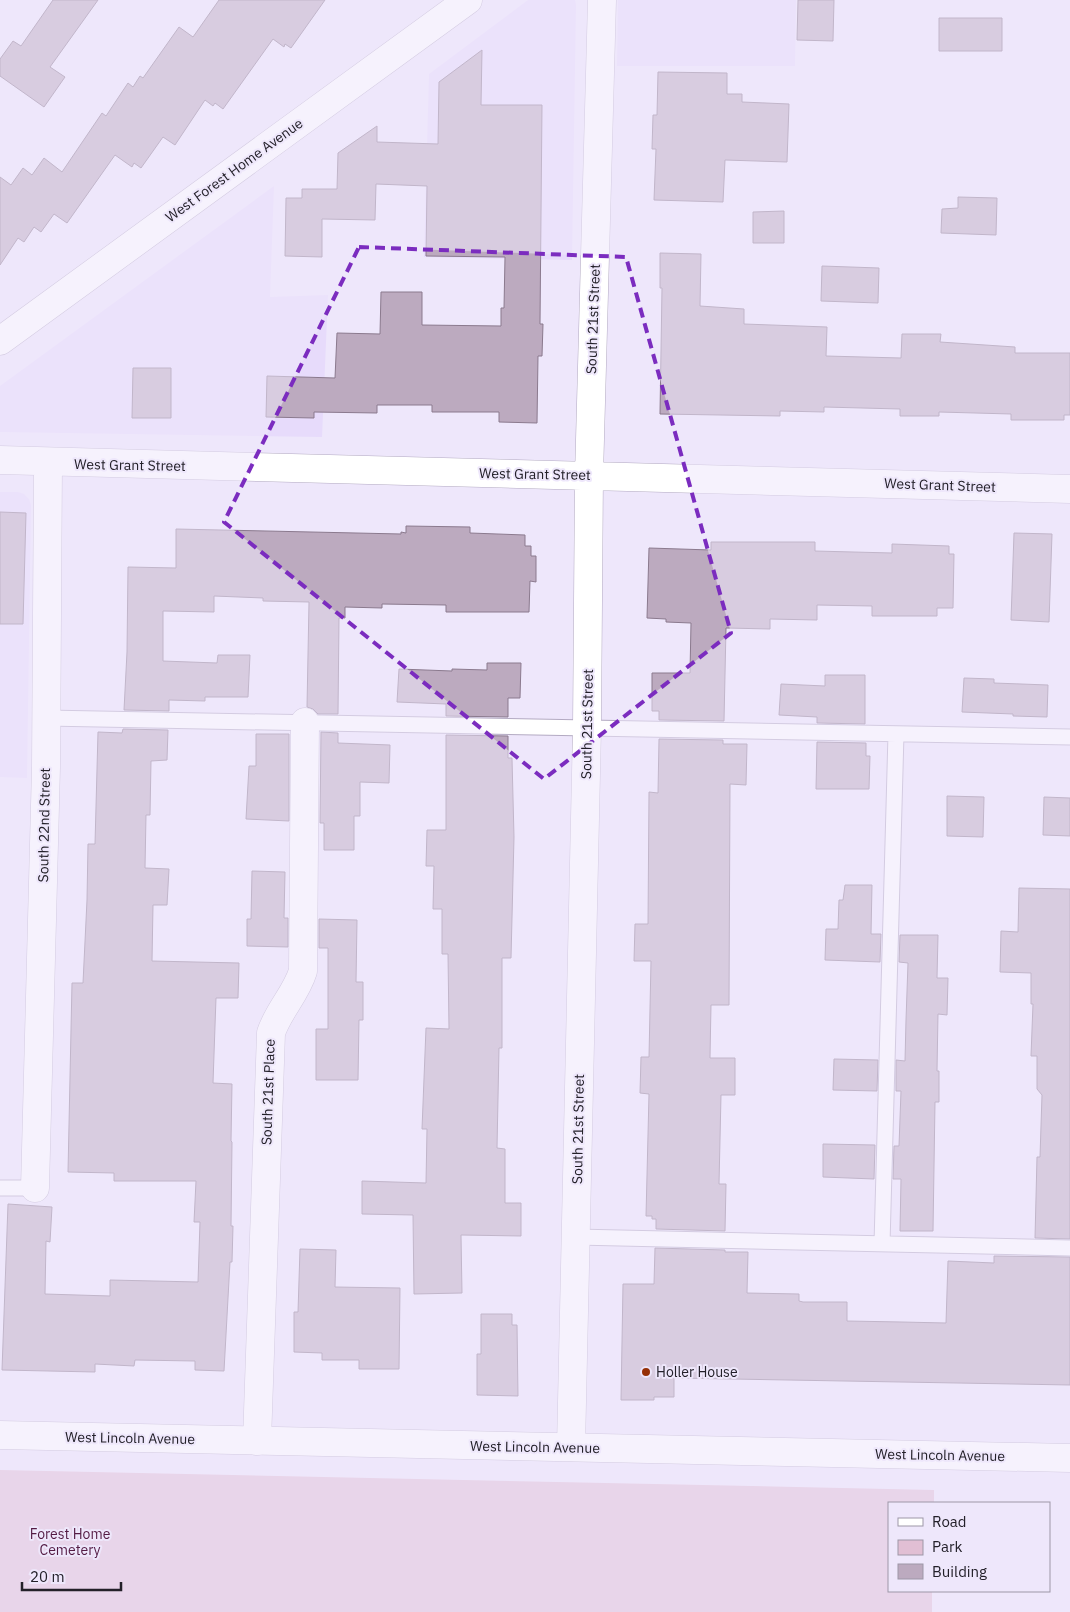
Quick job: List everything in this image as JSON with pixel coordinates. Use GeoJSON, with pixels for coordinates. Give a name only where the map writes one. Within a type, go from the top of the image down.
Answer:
{"type":"FeatureCollection","features":[{"type":"Feature","properties":{"kind":"street","name":"West Forest Home Avenue"},"geometry":{"type":"LineString","coordinates":[[0,340],[468,0]]}},
{"type":"Feature","properties":{"kind":"street","name":"South 21st Street"},"geometry":{"type":"LineString","coordinates":[[571,1447],[587,728],[589,476],[602,0]]}},
{"type":"Feature","properties":{"kind":"street","name":"West Grant Street"},"geometry":{"type":"LineString","coordinates":[[0,460],[48,463],[1070,489]]}},
{"type":"Feature","properties":{"kind":"street","name":"South 22nd Street"},"geometry":{"type":"LineString","coordinates":[[35,1188],[46,718],[48,463]]}},
{"type":"Feature","properties":{"kind":"street","name":"South 21st Place"},"geometry":{"type":"LineString","coordinates":[[257,1441],[270,1033],[274,1023],[300,981],[303,971],[306,722]]}},
{"type":"Feature","properties":{"kind":"street","name":"West Lincoln Avenue"},"geometry":{"type":"LineString","coordinates":[[0,1435],[1070,1458]]}},
{"type":"Feature","properties":{"kind":"lane"},"geometry":{"type":"LineString","coordinates":[[46,718],[1070,737]]}},
{"type":"Feature","properties":{"kind":"lane"},"geometry":{"type":"LineString","coordinates":[[882,1244],[896,734]]}},
{"type":"Feature","properties":{"kind":"lane"},"geometry":{"type":"LineString","coordinates":[[0,1188],[35,1188]]}},
{"type":"Feature","properties":{"kind":"lane"},"geometry":{"type":"LineString","coordinates":[[576,1237],[1070,1248]]}},
{"type":"Feature","properties":{"kind":"highlighted area"},"geometry":{"type":"Polygon","coordinates":[[[359,247],[626,257],[731,633],[544,779],[224,522],[359,247]]]}},
{"type":"Feature","properties":{"kind":"shaded area"},"geometry":{"type":"Polygon","coordinates":[[[528,0],[575,0],[576,5],[572,260],[424,257],[429,74],[528,0]]]}},
{"type":"Feature","properties":{"kind":"shaded area"},"geometry":{"type":"Polygon","coordinates":[[[618,0],[796,0],[795,66],[617,66],[618,0]]]}},
{"type":"Feature","properties":{"kind":"shaded area"},"geometry":{"type":"Polygon","coordinates":[[[274,186],[270,297],[328,295],[322,437],[0,432],[0,386],[274,186]]]}},
{"type":"Feature","properties":{"kind":"shaded area"},"geometry":{"type":"Polygon","coordinates":[[[0,492],[24,494],[29,499],[31,505],[27,778],[0,777],[0,492]]]}},
{"type":"Feature","properties":{"kind":"green space","name":"Forest Home Cemetery"},"geometry":{"type":"Polygon","coordinates":[[[0,1470],[934,1490],[934,1502],[888,1502],[888,1592],[932,1592],[932,1612],[0,1612],[0,1470]]]}},
{"type":"Feature","properties":{"kind":"building"},"geometry":{"type":"Polygon","coordinates":[[[53,0],[98,0],[50,67],[65,77],[44,107],[0,76],[0,59],[13,41],[21,46],[53,0]]]}},
{"type":"Feature","properties":{"kind":"building"},"geometry":{"type":"Polygon","coordinates":[[[219,0],[325,0],[291,48],[285,44],[284,47],[273,39],[223,109],[215,103],[213,106],[205,100],[175,145],[163,137],[141,168],[134,163],[132,167],[115,155],[67,223],[54,214],[41,232],[34,227],[24,242],[18,238],[0,265],[0,177],[11,185],[23,168],[32,175],[44,158],[62,172],[102,113],[106,116],[128,83],[133,87],[140,76],[143,78],[179,27],[193,37],[219,0]]]}},
{"type":"Feature","properties":{"kind":"building"},"geometry":{"type":"Polygon","coordinates":[[[798,0],[834,0],[833,41],[797,40],[798,0]]]}},
{"type":"Feature","properties":{"kind":"building"},"geometry":{"type":"Polygon","coordinates":[[[939,18],[1002,18],[1002,51],[939,51],[939,18]]]}},
{"type":"Feature","properties":{"kind":"building"},"geometry":{"type":"Polygon","coordinates":[[[482,50],[481,105],[542,105],[540,324],[543,324],[542,356],[538,356],[537,423],[499,422],[499,412],[432,412],[432,405],[377,405],[377,413],[314,412],[314,418],[266,417],[267,376],[335,378],[337,333],[380,334],[381,292],[422,292],[422,325],[501,326],[501,308],[504,308],[505,257],[426,256],[427,186],[376,184],[375,220],[322,219],[322,257],[285,256],[286,198],[302,198],[302,189],[337,189],[338,153],[377,126],[377,142],[438,144],[439,82],[482,50]]]}},
{"type":"Feature","properties":{"kind":"building"},"geometry":{"type":"Polygon","coordinates":[[[658,72],[727,73],[727,94],[742,94],[742,102],[789,104],[787,162],[725,160],[723,202],[654,200],[656,149],[652,149],[653,115],[657,115],[658,72]]]}},
{"type":"Feature","properties":{"kind":"building"},"geometry":{"type":"Polygon","coordinates":[[[958,197],[997,198],[996,235],[941,233],[942,209],[958,208],[958,197]]]}},
{"type":"Feature","properties":{"kind":"building"},"geometry":{"type":"Polygon","coordinates":[[[784,211],[784,243],[753,243],[753,212],[784,211]]]}},
{"type":"Feature","properties":{"kind":"building"},"geometry":{"type":"Polygon","coordinates":[[[660,253],[701,254],[700,306],[744,309],[744,324],[827,327],[826,356],[901,358],[902,334],[941,334],[940,342],[1015,347],[1015,353],[1070,353],[1070,415],[1064,415],[1064,420],[1011,420],[1011,414],[939,412],[939,416],[900,416],[900,409],[824,407],[824,412],[780,411],[780,416],[660,414],[662,288],[660,288],[660,253]]]}},
{"type":"Feature","properties":{"kind":"building"},"geometry":{"type":"Polygon","coordinates":[[[822,266],[879,268],[878,303],[821,301],[822,266]]]}},
{"type":"Feature","properties":{"kind":"building"},"geometry":{"type":"Polygon","coordinates":[[[133,368],[171,368],[171,418],[132,418],[133,368]]]}},
{"type":"Feature","properties":{"kind":"building"},"geometry":{"type":"Polygon","coordinates":[[[0,512],[26,513],[23,624],[0,624],[0,512]]]}},
{"type":"Feature","properties":{"kind":"building"},"geometry":{"type":"Polygon","coordinates":[[[406,526],[470,527],[470,533],[525,535],[525,546],[531,546],[531,556],[536,556],[536,582],[530,581],[529,612],[446,612],[446,605],[382,604],[382,608],[345,607],[345,618],[339,618],[338,714],[318,714],[313,709],[307,707],[309,602],[263,601],[263,598],[214,596],[214,612],[163,611],[163,661],[217,663],[218,655],[250,655],[248,697],[205,697],[205,701],[169,700],[169,711],[124,710],[128,567],[176,568],[176,529],[401,534],[401,532],[406,533],[406,526]]]}},
{"type":"Feature","properties":{"kind":"building"},"geometry":{"type":"Polygon","coordinates":[[[1014,533],[1052,534],[1049,622],[1011,620],[1014,533]]]}},
{"type":"Feature","properties":{"kind":"building"},"geometry":{"type":"Polygon","coordinates":[[[711,542],[815,542],[815,551],[892,553],[892,544],[949,546],[949,554],[954,554],[953,608],[937,608],[937,616],[872,616],[872,606],[817,605],[817,620],[770,619],[770,629],[726,628],[724,721],[659,720],[659,711],[652,711],[652,673],[690,673],[691,623],[666,622],[666,619],[647,618],[649,548],[711,550],[711,542]]]}},
{"type":"Feature","properties":{"kind":"building"},"geometry":{"type":"Polygon","coordinates":[[[487,663],[521,663],[520,698],[508,698],[508,717],[446,716],[446,704],[397,702],[399,669],[487,670],[487,663]]]}},
{"type":"Feature","properties":{"kind":"building"},"geometry":{"type":"Polygon","coordinates":[[[825,675],[865,675],[865,724],[817,723],[817,717],[779,715],[781,684],[825,686],[825,675]]]}},
{"type":"Feature","properties":{"kind":"building"},"geometry":{"type":"Polygon","coordinates":[[[964,678],[994,679],[994,683],[1048,685],[1047,717],[962,712],[964,678]]]}},
{"type":"Feature","properties":{"kind":"building"},"geometry":{"type":"Polygon","coordinates":[[[123,729],[168,730],[167,760],[151,761],[150,815],[146,815],[145,868],[169,869],[167,905],[153,905],[152,961],[239,963],[238,998],[216,998],[213,1083],[232,1084],[232,1262],[230,1262],[224,1371],[195,1370],[195,1361],[135,1360],[134,1366],[95,1364],[95,1372],[2,1370],[8,1204],[52,1207],[50,1242],[46,1241],[45,1294],[110,1296],[110,1280],[198,1282],[200,1222],[194,1222],[196,1181],[114,1181],[114,1173],[68,1172],[72,983],[83,983],[88,844],[95,844],[98,732],[122,733],[123,729]]]}},
{"type":"Feature","properties":{"kind":"building"},"geometry":{"type":"Polygon","coordinates":[[[321,732],[338,733],[338,743],[390,745],[389,783],[360,782],[360,816],[354,816],[354,850],[324,850],[324,823],[320,823],[321,732]]]}},
{"type":"Feature","properties":{"kind":"building"},"geometry":{"type":"Polygon","coordinates":[[[256,734],[289,734],[289,821],[246,819],[249,766],[256,766],[256,734]]]}},
{"type":"Feature","properties":{"kind":"building"},"geometry":{"type":"Polygon","coordinates":[[[446,735],[508,736],[508,758],[512,758],[514,837],[511,958],[502,958],[502,1048],[499,1048],[497,1148],[505,1149],[505,1203],[521,1203],[521,1236],[461,1235],[462,1293],[414,1294],[413,1215],[362,1214],[362,1181],[426,1183],[427,1129],[422,1129],[426,1028],[449,1029],[448,954],[442,954],[442,909],[433,909],[434,866],[426,866],[427,830],[446,830],[446,735]]]}},
{"type":"Feature","properties":{"kind":"building"},"geometry":{"type":"Polygon","coordinates":[[[659,739],[723,740],[723,744],[747,744],[746,785],[730,784],[729,1005],[711,1005],[710,1058],[735,1058],[735,1095],[721,1095],[719,1184],[726,1184],[725,1231],[656,1229],[656,1219],[652,1219],[652,1216],[646,1216],[649,1094],[640,1093],[641,1057],[649,1057],[651,961],[634,961],[635,924],[648,924],[649,792],[658,793],[659,739]]]}},
{"type":"Feature","properties":{"kind":"building"},"geometry":{"type":"Polygon","coordinates":[[[817,742],[866,743],[866,756],[870,756],[869,789],[816,789],[817,742]]]}},
{"type":"Feature","properties":{"kind":"building"},"geometry":{"type":"Polygon","coordinates":[[[947,796],[984,797],[983,837],[947,836],[947,796]]]}},
{"type":"Feature","properties":{"kind":"building"},"geometry":{"type":"Polygon","coordinates":[[[1044,797],[1070,798],[1070,836],[1043,835],[1044,797]]]}},
{"type":"Feature","properties":{"kind":"building"},"geometry":{"type":"Polygon","coordinates":[[[252,871],[285,872],[284,918],[288,918],[288,947],[247,946],[247,919],[251,919],[252,871]]]}},
{"type":"Feature","properties":{"kind":"building"},"geometry":{"type":"Polygon","coordinates":[[[845,885],[872,885],[871,934],[881,934],[880,962],[825,960],[826,929],[838,929],[839,900],[843,900],[845,885]]]}},
{"type":"Feature","properties":{"kind":"building"},"geometry":{"type":"Polygon","coordinates":[[[1019,888],[1070,889],[1070,1239],[1035,1238],[1037,1157],[1040,1157],[1042,1095],[1037,1089],[1037,1056],[1031,1056],[1033,1004],[1031,1004],[1031,973],[1000,972],[1001,931],[1018,932],[1019,888]]]}},
{"type":"Feature","properties":{"kind":"building"},"geometry":{"type":"Polygon","coordinates":[[[319,919],[357,920],[356,982],[363,982],[363,1020],[359,1020],[358,1080],[316,1080],[316,1029],[328,1029],[328,948],[319,948],[319,919]]]}},
{"type":"Feature","properties":{"kind":"building"},"geometry":{"type":"Polygon","coordinates":[[[900,935],[938,935],[937,978],[948,978],[947,1015],[938,1014],[937,1071],[939,1071],[939,1102],[935,1102],[933,1231],[900,1231],[901,1179],[893,1179],[894,1146],[899,1146],[901,1091],[896,1091],[896,1060],[905,1061],[908,963],[899,962],[900,935]]]}},
{"type":"Feature","properties":{"kind":"building"},"geometry":{"type":"Polygon","coordinates":[[[834,1059],[878,1060],[877,1091],[833,1090],[834,1059]]]}},
{"type":"Feature","properties":{"kind":"building"},"geometry":{"type":"Polygon","coordinates":[[[823,1144],[875,1145],[874,1179],[823,1177],[823,1144]]]}},
{"type":"Feature","properties":{"kind":"building"},"geometry":{"type":"Polygon","coordinates":[[[655,1248],[748,1252],[747,1293],[799,1294],[799,1301],[803,1302],[847,1302],[847,1321],[946,1323],[948,1261],[994,1263],[994,1256],[1070,1257],[1070,1385],[674,1378],[674,1397],[654,1397],[654,1400],[621,1400],[623,1284],[654,1284],[655,1248]]]}},
{"type":"Feature","properties":{"kind":"building"},"geometry":{"type":"Polygon","coordinates":[[[300,1249],[336,1250],[335,1287],[400,1288],[399,1369],[359,1369],[359,1360],[322,1360],[322,1353],[294,1352],[294,1312],[298,1312],[300,1249]]]}},
{"type":"Feature","properties":{"kind":"building"},"geometry":{"type":"Polygon","coordinates":[[[481,1314],[512,1314],[512,1325],[517,1325],[518,1396],[477,1395],[477,1354],[481,1354],[481,1314]]]}},
{"type":"Feature","properties":{"kind":"place","name":"Holler House"},"geometry":{"type":"Point","coordinates":[646,1372]}}]}
